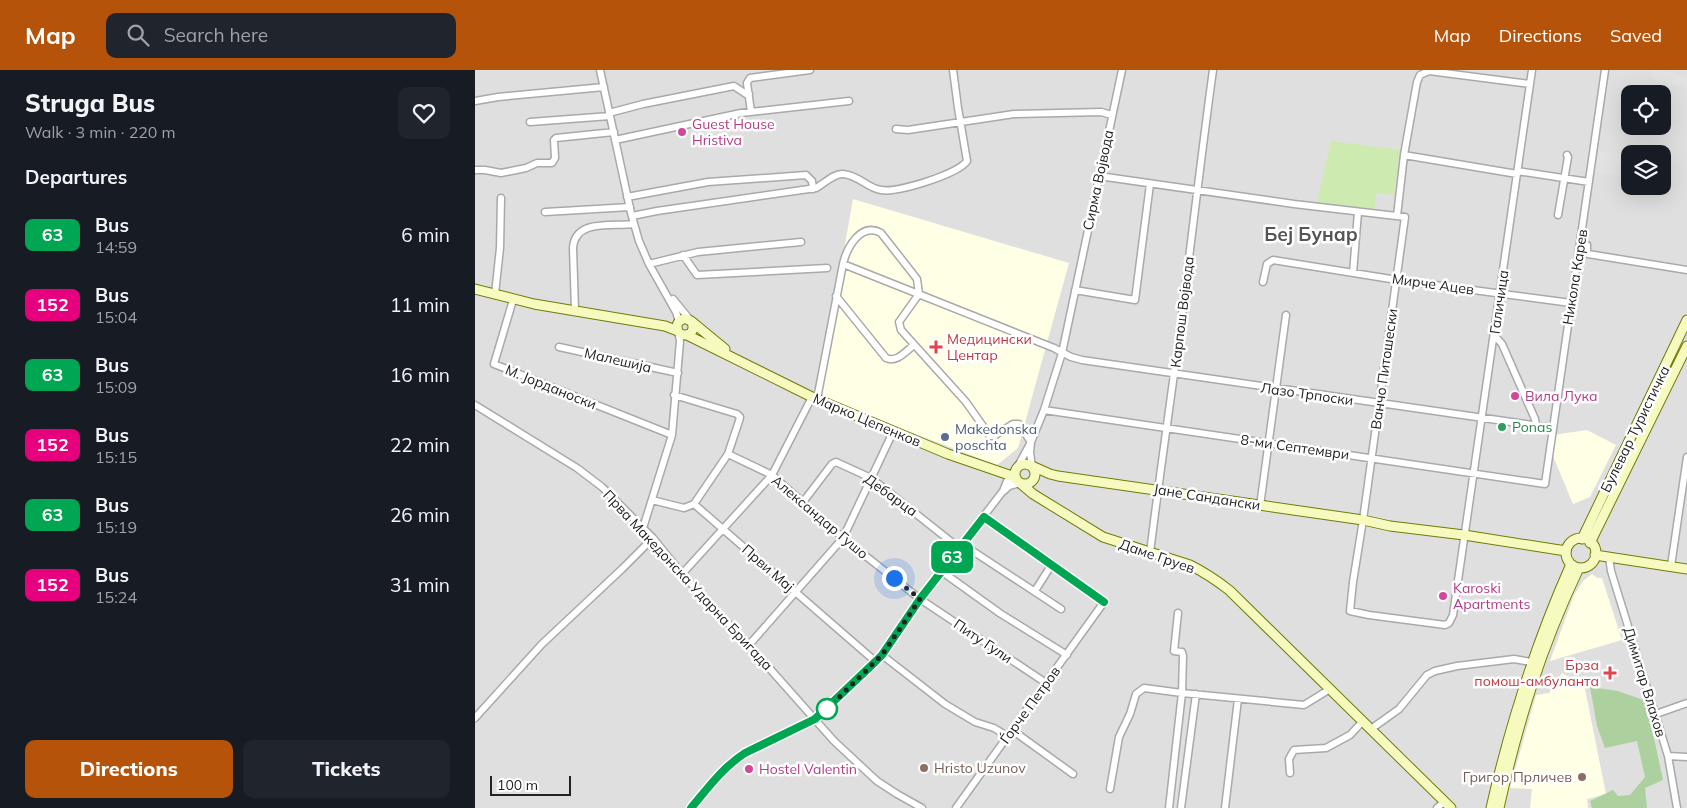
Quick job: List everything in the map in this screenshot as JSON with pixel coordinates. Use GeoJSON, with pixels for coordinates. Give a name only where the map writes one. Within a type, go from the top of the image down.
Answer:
{"type":"FeatureCollection","features":[{"type":"Feature","properties":{"kind":"street"},"geometry":{"type":"LineString","coordinates":[[601,70],[627,197],[639,241],[649,264],[676,312],[681,331]]}},
{"type":"Feature","properties":{"kind":"street"},"geometry":{"type":"LineString","coordinates":[[751,112],[747,83],[750,78],[810,70]]}},
{"type":"Feature","properties":{"kind":"street"},"geometry":{"type":"LineString","coordinates":[[575,310],[573,243],[578,235],[588,226],[633,220],[657,211],[813,189],[842,174],[857,177],[870,187],[882,190],[898,190],[912,187],[965,164],[967,161],[953,70]]}},
{"type":"Feature","properties":{"kind":"street","name":"Сирма Војвода"},"geometry":{"type":"LineString","coordinates":[[1018,466],[1031,442],[1044,410],[1062,353],[1122,70]]}},
{"type":"Feature","properties":{"kind":"street","name":"Карпош Војвода"},"geometry":{"type":"LineString","coordinates":[[1150,553],[1213,70]]}},
{"type":"Feature","properties":{"kind":"street","name":"Галичица"},"geometry":{"type":"LineString","coordinates":[[1464,535],[1532,70]]}},
{"type":"Feature","properties":{"kind":"street","name":"Никола Карев"},"geometry":{"type":"LineString","coordinates":[[1545,484],[1605,70]]}},
{"type":"Feature","properties":{"kind":"street"},"geometry":{"type":"LineString","coordinates":[[1099,176],[1295,204],[1397,216],[1404,155],[1417,82],[1423,73],[1429,71],[1529,84]]}},
{"type":"Feature","properties":{"kind":"street"},"geometry":{"type":"LineString","coordinates":[[529,122],[610,114],[643,104],[734,86],[745,94],[749,94]]}},
{"type":"Feature","properties":{"kind":"street"},"geometry":{"type":"LineString","coordinates":[[475,101],[604,87]]}},
{"type":"Feature","properties":{"kind":"street"},"geometry":{"type":"LineString","coordinates":[[615,140],[741,113],[849,101]]}},
{"type":"Feature","properties":{"kind":"street"},"geometry":{"type":"LineString","coordinates":[[896,129],[908,130],[1014,114],[1101,112],[1112,115]]}},
{"type":"Feature","properties":{"kind":"street"},"geometry":{"type":"LineString","coordinates":[[475,170],[501,173],[526,168],[537,163],[552,163],[555,158],[553,140],[556,138],[613,132]]}},
{"type":"Feature","properties":{"kind":"street"},"geometry":{"type":"LineString","coordinates":[[1404,155],[1589,182]]}},
{"type":"Feature","properties":{"kind":"street"},"geometry":{"type":"LineString","coordinates":[[1558,215],[1567,155]]}},
{"type":"Feature","properties":{"kind":"street"},"geometry":{"type":"LineString","coordinates":[[627,197],[708,182],[806,175],[812,181],[813,189]]}},
{"type":"Feature","properties":{"kind":"street"},"geometry":{"type":"LineString","coordinates":[[1075,290],[1135,300],[1150,184]]}},
{"type":"Feature","properties":{"kind":"street"},"geometry":{"type":"LineString","coordinates":[[495,294],[500,248],[501,198]]}},
{"type":"Feature","properties":{"kind":"street"},"geometry":{"type":"LineString","coordinates":[[545,212],[630,207]]}},
{"type":"Feature","properties":{"kind":"street"},"geometry":{"type":"LineString","coordinates":[[1353,273],[1358,212]]}},
{"type":"Feature","properties":{"kind":"street","name":"Ванчо Питошески"},"geometry":{"type":"LineString","coordinates":[[1363,520],[1405,217],[1397,216]]}},
{"type":"Feature","properties":{"kind":"street"},"geometry":{"type":"LineString","coordinates":[[682,574],[772,475],[814,398],[845,255],[852,242],[869,229],[875,229],[881,233],[917,279],[919,294],[899,322],[901,330],[965,402],[990,436],[995,436],[1015,423],[1019,424],[1031,442],[1030,453],[1035,472],[1035,491],[1039,498]]}},
{"type":"Feature","properties":{"kind":"street"},"geometry":{"type":"LineString","coordinates":[[649,264],[698,252],[801,242]]}},
{"type":"Feature","properties":{"kind":"street"},"geometry":{"type":"LineString","coordinates":[[1581,244],[1587,245],[1588,254],[1687,270]]}},
{"type":"Feature","properties":{"kind":"street"},"geometry":{"type":"LineString","coordinates":[[683,255],[697,275],[827,268]]}},
{"type":"Feature","properties":{"kind":"street","name":"Мирче Ацев"},"geometry":{"type":"LineString","coordinates":[[1263,282],[1267,264],[1273,260],[1397,280],[1571,303]]}},
{"type":"Feature","properties":{"kind":"street","name":"Лазо Трпоски"},"geometry":{"type":"LineString","coordinates":[[843,264],[1082,360],[1553,428]]}},
{"type":"Feature","properties":{"kind":"street"},"geometry":{"type":"LineString","coordinates":[[475,289],[513,300],[665,326],[681,331],[743,362]]}},
{"type":"Feature","properties":{"kind":"street"},"geometry":{"type":"LineString","coordinates":[[667,293],[691,321],[693,329],[681,331]]}},
{"type":"Feature","properties":{"kind":"street"},"geometry":{"type":"LineString","coordinates":[[837,296],[886,358],[895,360],[914,345]]}},
{"type":"Feature","properties":{"kind":"street","name":"М. Јорданоски"},"geometry":{"type":"LineString","coordinates":[[513,300],[493,364],[672,435]]}},
{"type":"Feature","properties":{"kind":"street"},"geometry":{"type":"LineString","coordinates":[[1260,506],[1286,315]]}},
{"type":"Feature","properties":{"kind":"street"},"geometry":{"type":"LineString","coordinates":[[643,528],[672,435],[681,331],[686,318],[743,362]]}},
{"type":"Feature","properties":{"kind":"street","name":"Булевар Туристичка"},"geometry":{"type":"LineString","coordinates":[[1586,541],[1687,320]]}},
{"type":"Feature","properties":{"kind":"street"},"geometry":{"type":"LineString","coordinates":[[1494,335],[1502,344],[1536,425]]}},
{"type":"Feature","properties":{"kind":"street","name":"Булевар Туристичка"},"geometry":{"type":"LineString","coordinates":[[1586,541],[1687,346]]}},
{"type":"Feature","properties":{"kind":"street","name":"Малешија"},"geometry":{"type":"LineString","coordinates":[[559,347],[677,373]]}},
{"type":"Feature","properties":{"kind":"street","name":"Марко Цепенков"},"geometry":{"type":"LineString","coordinates":[[743,362],[814,398],[893,432],[998,471],[1017,480]]}},
{"type":"Feature","properties":{"kind":"street"},"geometry":{"type":"LineString","coordinates":[[652,500],[684,508],[694,504],[728,454],[740,417],[737,414],[674,395]]}},
{"type":"Feature","properties":{"kind":"street","name":"Прва Македонска Ударна Бригада"},"geometry":{"type":"LineString","coordinates":[[475,405],[577,468],[602,487],[653,538],[682,574],[844,751],[877,781],[922,808]]}},
{"type":"Feature","properties":{"kind":"street","name":"8-ми Септември"},"geometry":{"type":"LineString","coordinates":[[1044,410],[1545,484]]}},
{"type":"Feature","properties":{"kind":"street"},"geometry":{"type":"LineString","coordinates":[[749,645],[843,538],[893,432]]}},
{"type":"Feature","properties":{"kind":"street","name":"Александар Гушо"},"geometry":{"type":"LineString","coordinates":[[728,454],[772,475],[843,538],[920,599]]}},
{"type":"Feature","properties":{"kind":"street"},"geometry":{"type":"LineString","coordinates":[[1671,566],[1687,457]]}},
{"type":"Feature","properties":{"kind":"street","name":"Дебарца"},"geometry":{"type":"LineString","coordinates":[[803,502],[832,464],[836,462],[871,478],[961,546]]}},
{"type":"Feature","properties":{"kind":"street"},"geometry":{"type":"LineString","coordinates":[[1004,488],[998,471],[1024,464],[1032,466]]}},
{"type":"Feature","properties":{"kind":"street"},"geometry":{"type":"LineString","coordinates":[[1017,480],[1015,471],[1018,466]]}},
{"type":"Feature","properties":{"kind":"street","name":"Јане Сандански"},"geometry":{"type":"LineString","coordinates":[[1032,466],[1050,474],[1566,551]]}},
{"type":"Feature","properties":{"kind":"street","name":"Јане Сандански"},"geometry":{"type":"LineString","coordinates":[[1035,479],[1050,474]]}},
{"type":"Feature","properties":{"kind":"street"},"geometry":{"type":"LineString","coordinates":[[691,808],[713,780],[734,760],[815,719],[875,662],[1011,478],[1030,484],[1035,479]]}},
{"type":"Feature","properties":{"kind":"street","name":"Даме Груев"},"geometry":{"type":"LineString","coordinates":[[1017,480],[1026,490],[1103,537],[1190,565],[1216,580],[1229,590],[1363,721],[1444,806]]}},
{"type":"Feature","properties":{"kind":"street","name":"Први Мај"},"geometry":{"type":"LineString","coordinates":[[694,504],[875,662]]}},
{"type":"Feature","properties":{"kind":"street"},"geometry":{"type":"LineString","coordinates":[[984,517],[1052,564],[1035,591]]}},
{"type":"Feature","properties":{"kind":"street"},"geometry":{"type":"LineString","coordinates":[[1363,520],[1350,610],[1369,615],[1440,624],[1449,623],[1453,615],[1464,535]]}},
{"type":"Feature","properties":{"kind":"street"},"geometry":{"type":"LineString","coordinates":[[475,718],[542,644],[653,538]]}},
{"type":"Feature","properties":{"kind":"street"},"geometry":{"type":"LineString","coordinates":[[1573,540],[1586,541],[1593,546],[1595,555],[1592,562],[1588,566],[1575,566],[1566,555],[1569,544],[1573,540]]}},
{"type":"Feature","properties":{"kind":"street"},"geometry":{"type":"LineString","coordinates":[[961,546],[1061,609]]}},
{"type":"Feature","properties":{"kind":"street"},"geometry":{"type":"LineString","coordinates":[[1595,555],[1687,569]]}},
{"type":"Feature","properties":{"kind":"street","name":"Димитар Влахов"},"geometry":{"type":"LineString","coordinates":[[1609,557],[1611,571],[1668,756],[1677,808]]}},
{"type":"Feature","properties":{"kind":"street","name":"Ѓорче Петров"},"geometry":{"type":"LineString","coordinates":[[956,808],[1104,602],[1052,564]]}},
{"type":"Feature","properties":{"kind":"street"},"geometry":{"type":"LineString","coordinates":[[1491,808],[1503,756],[1531,662],[1575,566]]}},
{"type":"Feature","properties":{"kind":"street"},"geometry":{"type":"LineString","coordinates":[[1499,808],[1510,759],[1531,686],[1575,566]]}},
{"type":"Feature","properties":{"kind":"street"},"geometry":{"type":"LineString","coordinates":[[941,571],[1001,614],[1067,655]]}},
{"type":"Feature","properties":{"kind":"street","name":"Питу Гули"},"geometry":{"type":"LineString","coordinates":[[920,599],[1046,683]]}},
{"type":"Feature","properties":{"kind":"street"},"geometry":{"type":"LineString","coordinates":[[1169,808],[1182,693],[1183,656],[1182,652],[1174,651],[1178,613]]}},
{"type":"Feature","properties":{"kind":"street"},"geometry":{"type":"LineString","coordinates":[[882,655],[945,704],[975,722],[994,728],[1007,736]]}},
{"type":"Feature","properties":{"kind":"street"},"geometry":{"type":"LineString","coordinates":[[1371,729],[1399,709],[1427,675],[1435,671],[1457,666],[1514,659],[1531,662]]}},
{"type":"Feature","properties":{"kind":"street"},"geometry":{"type":"LineString","coordinates":[[1110,789],[1119,737],[1130,714],[1136,694],[1144,688],[1305,705],[1330,689]]}},
{"type":"Feature","properties":{"kind":"street"},"geometry":{"type":"LineString","coordinates":[[1181,808],[1195,694]]}},
{"type":"Feature","properties":{"kind":"street"},"geometry":{"type":"LineString","coordinates":[[1225,808],[1238,699]]}},
{"type":"Feature","properties":{"kind":"street"},"geometry":{"type":"LineString","coordinates":[[1656,714],[1687,703]]}},
{"type":"Feature","properties":{"kind":"street"},"geometry":{"type":"LineString","coordinates":[[1290,773],[1289,759],[1294,750],[1327,748],[1350,735],[1363,721]]}},
{"type":"Feature","properties":{"kind":"street"},"geometry":{"type":"LineString","coordinates":[[1012,730],[1073,774]]}},
{"type":"Feature","properties":{"kind":"street"},"geometry":{"type":"LineString","coordinates":[[1668,756],[1687,757]]}},
{"type":"Feature","properties":{"kind":"shaded area"},"geometry":{"type":"Polygon","coordinates":[[[475,70],[1687,70],[1687,808],[475,808],[475,70]]]}},
{"type":"Feature","properties":{"kind":"shaded area"},"geometry":{"type":"Polygon","coordinates":[[[1652,70],[1660,70],[1687,77],[1687,88],[1651,78],[1652,70]]]}},
{"type":"Feature","properties":{"kind":"shaded area"},"geometry":{"type":"Polygon","coordinates":[[[1599,150],[1621,154],[1621,176],[1595,172],[1599,150]]]}},
{"type":"Feature","properties":{"kind":"shaded area","name":"Медицински Центар"},"geometry":{"type":"Polygon","coordinates":[[[853,199],[1069,263],[1018,448],[997,465],[818,397],[853,199]]]}},
{"type":"Feature","properties":{"kind":"shaded area"},"geometry":{"type":"Polygon","coordinates":[[[1587,430],[1616,445],[1590,497],[1573,504],[1550,449],[1553,435],[1587,430]]]}},
{"type":"Feature","properties":{"kind":"shaded area"},"geometry":{"type":"Polygon","coordinates":[[[1592,574],[1597,578],[1602,578],[1622,640],[1550,661],[1574,595],[1583,581],[1592,574]]]}},
{"type":"Feature","properties":{"kind":"shaded area"},"geometry":{"type":"Polygon","coordinates":[[[1562,673],[1584,684],[1606,794],[1587,799],[1588,808],[1530,808],[1532,789],[1510,788],[1536,695],[1549,693],[1562,673]]]}},
{"type":"Feature","properties":{"kind":"green space"},"geometry":{"type":"Polygon","coordinates":[[[1331,141],[1400,150],[1394,195],[1376,193],[1375,209],[1317,202],[1331,141]]]}},
{"type":"Feature","properties":{"kind":"green space"},"geometry":{"type":"Polygon","coordinates":[[[1590,687],[1618,691],[1646,701],[1663,780],[1645,788],[1647,808],[1592,808],[1590,801],[1613,790],[1618,796],[1630,795],[1645,777],[1637,741],[1605,748],[1597,726],[1590,687]]]}},
{"type":"Feature","properties":{"kind":"bus line","name":"63"},"geometry":{"type":"LineString","coordinates":[[691,808],[713,780],[734,760],[773,739],[807,724],[847,690],[882,655],[920,599],[984,517],[1104,602]]}},
{"type":"Feature","properties":{"kind":"place","name":"Guest House Hristiva"},"geometry":{"type":"Point","coordinates":[682,132]}},
{"type":"Feature","properties":{"kind":"place","name":"Медицински Центар"},"geometry":{"type":"Point","coordinates":[936,347]}},
{"type":"Feature","properties":{"kind":"place","name":"Вила Лука"},"geometry":{"type":"Point","coordinates":[1515,396]}},
{"type":"Feature","properties":{"kind":"place","name":"Ponas"},"geometry":{"type":"Point","coordinates":[1502,427]}},
{"type":"Feature","properties":{"kind":"place","name":"Makedonska poschta"},"geometry":{"type":"Point","coordinates":[945,437]}},
{"type":"Feature","properties":{"kind":"place","name":"Karoski Apartments"},"geometry":{"type":"Point","coordinates":[1443,596]}},
{"type":"Feature","properties":{"kind":"place","name":"Брза помош-амбуланта"},"geometry":{"type":"Point","coordinates":[1610,673]}},
{"type":"Feature","properties":{"kind":"place","name":"Hristo Uzunov"},"geometry":{"type":"Point","coordinates":[924,768]}},
{"type":"Feature","properties":{"kind":"place","name":"Hostel Valentin"},"geometry":{"type":"Point","coordinates":[749,769]}},
{"type":"Feature","properties":{"kind":"place","name":"Григор Прличев"},"geometry":{"type":"Point","coordinates":[1582,777]}},
{"type":"Feature","properties":{"kind":"district","name":"Беј Бунар"},"geometry":{"type":"Point","coordinates":[1311,234]}},
{"type":"Feature","properties":{"kind":"route"},"geometry":{"type":"LineString","coordinates":[[827,709],[882,655],[920,599],[894,578]]}}]}
